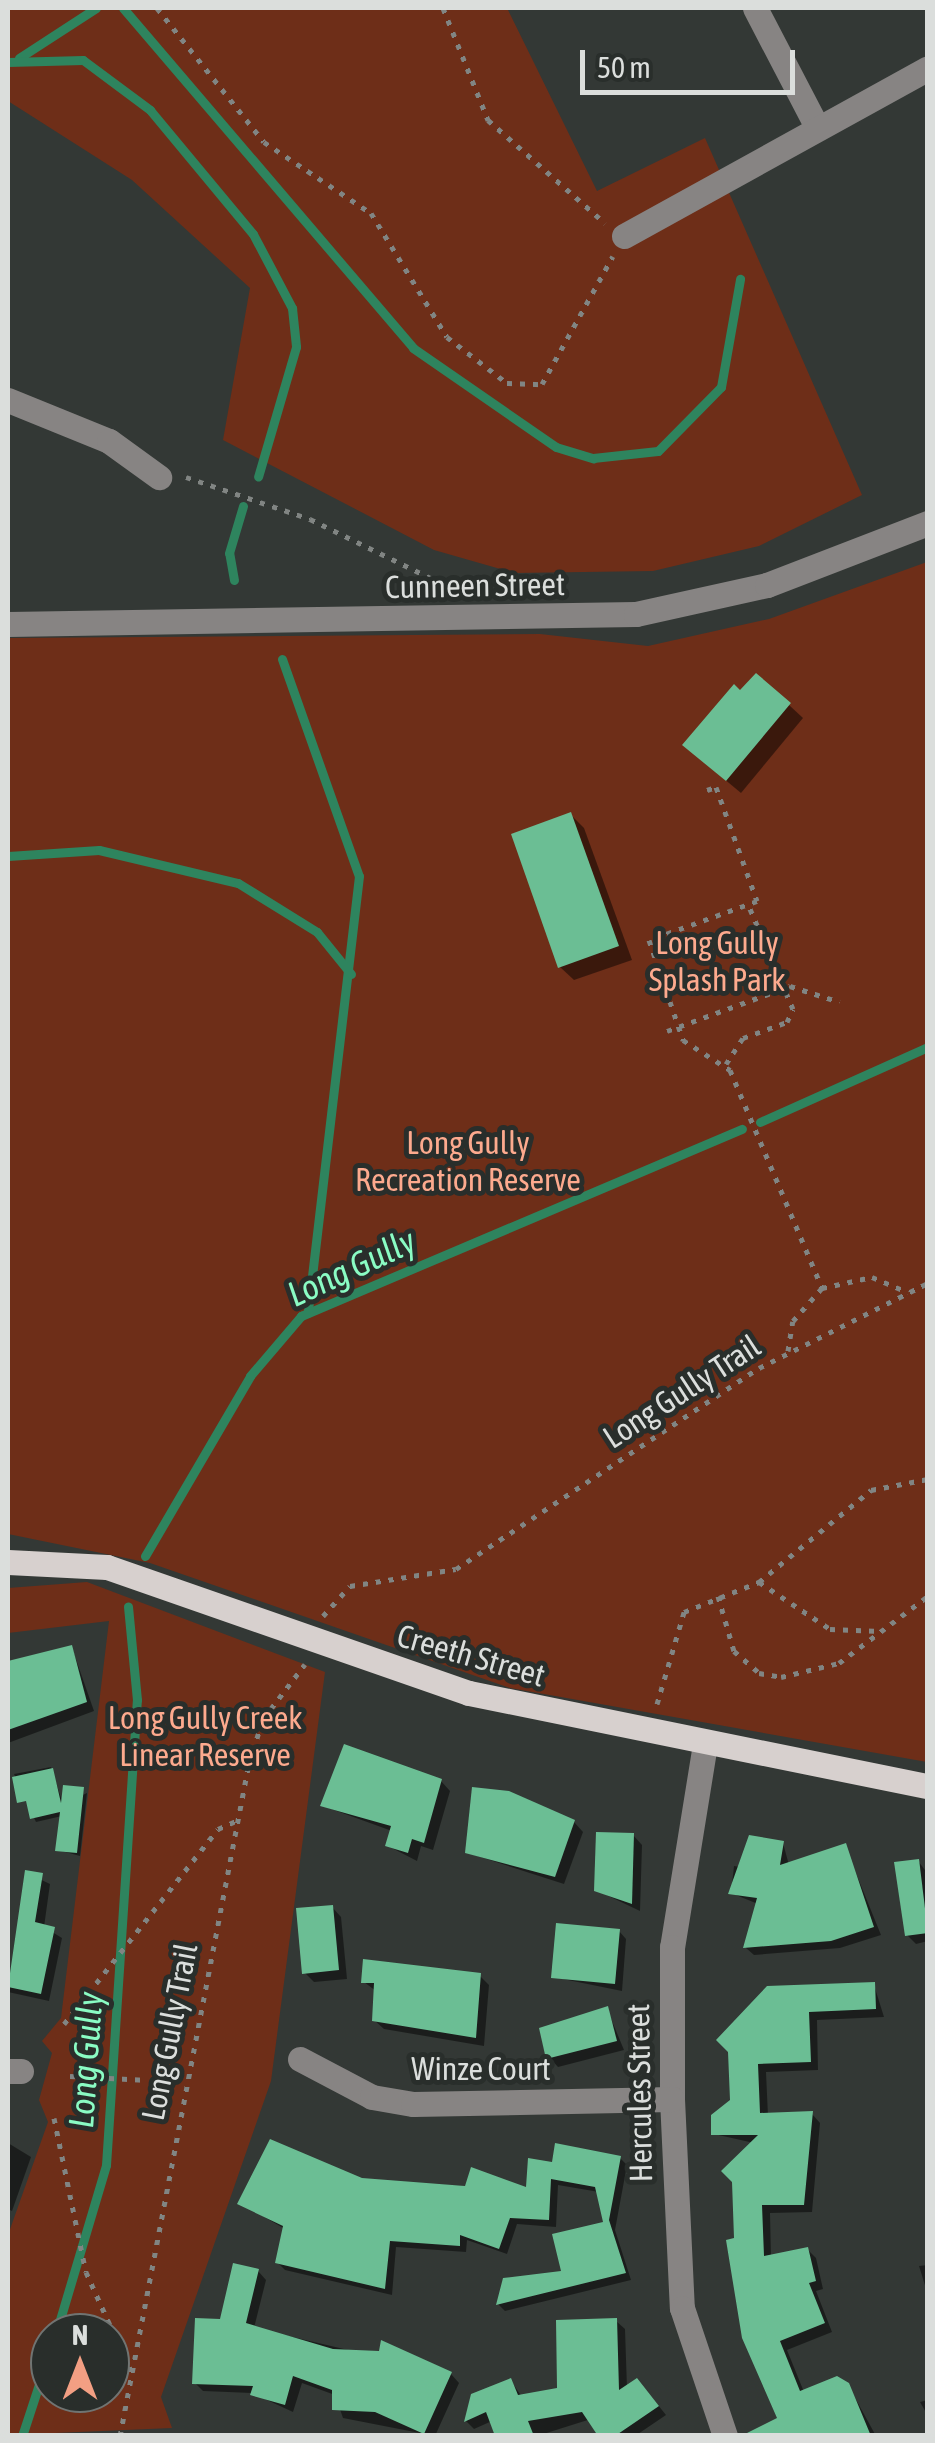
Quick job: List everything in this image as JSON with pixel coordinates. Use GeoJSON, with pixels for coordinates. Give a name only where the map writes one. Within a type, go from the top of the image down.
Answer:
{"type":"FeatureCollection","features":[{"type":"Feature","properties":{"kind":"main road","name":"Creeth Street"},"geometry":{"type":"LineString","coordinates":[[8,1562],[118,1570],[451,1688],[705,1744],[928,1786]]}},
{"type":"Feature","properties":{"kind":"street"},"geometry":{"type":"LineString","coordinates":[[755,8],[816,125]]}},
{"type":"Feature","properties":{"kind":"street"},"geometry":{"type":"LineString","coordinates":[[624,236],[816,125],[928,68]]}},
{"type":"Feature","properties":{"kind":"street"},"geometry":{"type":"LineString","coordinates":[[8,400],[109,440],[159,477]]}},
{"type":"Feature","properties":{"kind":"street","name":"Cunneen Street"},"geometry":{"type":"LineString","coordinates":[[8,624],[617,616],[718,600],[928,524]]}},
{"type":"Feature","properties":{"kind":"street","name":"Hercules Street"},"geometry":{"type":"LineString","coordinates":[[705,1744],[672,1947],[672,2098],[682,2308],[725,2436]]}},
{"type":"Feature","properties":{"kind":"street","name":"Winze Court"},"geometry":{"type":"LineString","coordinates":[[300,2059],[372,2097],[413,2104],[672,2098]]}},
{"type":"Feature","properties":{"kind":"path"},"geometry":{"type":"LineString","coordinates":[[157,8],[264,142],[371,213],[447,336],[507,382],[542,384],[624,236],[488,120],[443,8]]}},
{"type":"Feature","properties":{"kind":"path"},"geometry":{"type":"LineString","coordinates":[[159,477],[226,487],[382,549],[452,589],[482,619]]}},
{"type":"Feature","properties":{"kind":"path"},"geometry":{"type":"LineString","coordinates":[[706,790],[716,787],[757,901],[648,940],[677,1027],[688,1046],[726,1064],[822,1288]]}},
{"type":"Feature","properties":{"kind":"path"},"geometry":{"type":"LineString","coordinates":[[726,1064],[743,1038],[790,1018],[748,904]]}},
{"type":"Feature","properties":{"kind":"path"},"geometry":{"type":"LineString","coordinates":[[667,1031],[781,989],[813,988],[840,1002]]}},
{"type":"Feature","properties":{"kind":"path"},"geometry":{"type":"LineString","coordinates":[[788,1351],[794,1321],[822,1288],[872,1277],[908,1292]]}},
{"type":"Feature","properties":{"kind":"path","name":"Long Gully Trail"},"geometry":{"type":"LineString","coordinates":[[320,1624],[342,1588],[428,1580],[468,1562],[788,1351],[928,1283]]}},
{"type":"Feature","properties":{"kind":"path"},"geometry":{"type":"LineString","coordinates":[[652,1733],[678,1620],[718,1596],[758,1582],[849,1503],[890,1482],[928,1478]]}},
{"type":"Feature","properties":{"kind":"path"},"geometry":{"type":"LineString","coordinates":[[758,1582],[830,1629],[882,1631]]}},
{"type":"Feature","properties":{"kind":"path"},"geometry":{"type":"LineString","coordinates":[[718,1596],[734,1650],[758,1673],[816,1672],[882,1631],[928,1596]]}},
{"type":"Feature","properties":{"kind":"path","name":"Long Gully Trail"},"geometry":{"type":"LineString","coordinates":[[120,2436],[135,2378],[181,2084],[258,1727],[308,1655]]}},
{"type":"Feature","properties":{"kind":"path"},"geometry":{"type":"LineString","coordinates":[[64,2024],[218,1829],[239,1820]]}},
{"type":"Feature","properties":{"kind":"path"},"geometry":{"type":"LineString","coordinates":[[73,2076],[148,2080]]}},
{"type":"Feature","properties":{"kind":"path"},"geometry":{"type":"LineString","coordinates":[[54,2118],[86,2272],[135,2378]]}},
{"type":"Feature","properties":{"kind":"green space"},"geometry":{"type":"Polygon","coordinates":[[[8,8],[507,8],[597,191],[705,138],[862,495],[759,546],[653,571],[514,573],[434,550],[223,440],[250,288],[132,180],[8,101],[8,8]]]}},
{"type":"Feature","properties":{"kind":"green space","name":"Long Gully Recreation Reserve"},"geometry":{"type":"Polygon","coordinates":[[[927,562],[927,1762],[510,1688],[150,1563],[8,1534],[8,638],[540,634],[648,646],[769,619],[927,562]]]}},
{"type":"Feature","properties":{"kind":"green space","name":"Long Gully Creek Linear Reserve"},"geometry":{"type":"Polygon","coordinates":[[[87,1582],[325,1672],[271,2081],[161,2397],[172,2428],[8,2435],[8,2235],[48,2122],[39,2100],[52,2053],[42,2041],[61,2018],[109,1621],[8,1633],[8,1588],[87,1582]]]}},
{"type":"Feature","properties":{"kind":"building"},"geometry":{"type":"Polygon","coordinates":[[[756,673],[791,703],[726,781],[682,745],[734,684],[740,690],[756,673]]]}},
{"type":"Feature","properties":{"kind":"building"},"geometry":{"type":"Polygon","coordinates":[[[571,812],[619,946],[558,968],[511,834],[571,812]]]}},
{"type":"Feature","properties":{"kind":"building"},"geometry":{"type":"Polygon","coordinates":[[[72,1645],[87,1702],[8,1730],[8,1661],[72,1645]]]}},
{"type":"Feature","properties":{"kind":"building"},"geometry":{"type":"Polygon","coordinates":[[[344,1744],[442,1779],[424,1843],[412,1839],[408,1853],[385,1846],[391,1826],[320,1806],[344,1744]]]}},
{"type":"Feature","properties":{"kind":"building"},"geometry":{"type":"Polygon","coordinates":[[[53,1768],[61,1803],[63,1785],[84,1787],[77,1853],[55,1851],[60,1812],[30,1819],[26,1801],[17,1803],[12,1777],[53,1768]]]}},
{"type":"Feature","properties":{"kind":"building"},"geometry":{"type":"Polygon","coordinates":[[[472,1787],[509,1791],[575,1820],[555,1877],[465,1853],[472,1787]]]}},
{"type":"Feature","properties":{"kind":"building"},"geometry":{"type":"Polygon","coordinates":[[[596,1832],[634,1833],[632,1904],[594,1891],[596,1832]]]}},
{"type":"Feature","properties":{"kind":"building"},"geometry":{"type":"Polygon","coordinates":[[[749,1835],[784,1841],[780,1865],[846,1843],[874,1927],[831,1941],[743,1948],[757,1898],[728,1894],[749,1835]]]}},
{"type":"Feature","properties":{"kind":"building"},"geometry":{"type":"Polygon","coordinates":[[[919,1859],[928,1933],[905,1936],[894,1862],[919,1859]]]}},
{"type":"Feature","properties":{"kind":"building"},"geometry":{"type":"Polygon","coordinates":[[[25,1870],[43,1873],[35,1922],[55,1927],[41,1994],[8,1987],[25,1870]]]}},
{"type":"Feature","properties":{"kind":"building"},"geometry":{"type":"Polygon","coordinates":[[[333,1905],[339,1970],[302,1974],[296,1908],[333,1905]]]}},
{"type":"Feature","properties":{"kind":"building"},"geometry":{"type":"Polygon","coordinates":[[[556,1923],[620,1929],[615,1984],[551,1978],[556,1923]]]}},
{"type":"Feature","properties":{"kind":"building"},"geometry":{"type":"Polygon","coordinates":[[[363,1959],[481,1973],[476,2038],[372,2021],[374,1983],[361,1983],[363,1959]]]}},
{"type":"Feature","properties":{"kind":"building"},"geometry":{"type":"Polygon","coordinates":[[[875,1982],[876,2009],[809,2012],[811,2062],[758,2064],[760,2113],[813,2111],[804,2205],[762,2205],[764,2256],[808,2247],[816,2281],[809,2283],[825,2323],[780,2341],[800,2391],[837,2376],[849,2383],[871,2436],[741,2436],[777,2418],[742,2338],[726,2240],[734,2238],[732,2182],[721,2171],[758,2135],[711,2135],[711,2115],[730,2100],[728,2052],[716,2040],[767,1986],[875,1982]]]}},
{"type":"Feature","properties":{"kind":"building"},"geometry":{"type":"Polygon","coordinates":[[[608,2006],[617,2041],[546,2059],[539,2028],[608,2006]]]}},
{"type":"Feature","properties":{"kind":"building"},"geometry":{"type":"Polygon","coordinates":[[[270,2139],[362,2178],[465,2186],[471,2167],[526,2187],[528,2158],[552,2162],[555,2143],[621,2156],[609,2220],[626,2273],[496,2305],[503,2278],[561,2271],[552,2234],[603,2222],[595,2187],[551,2179],[549,2220],[510,2218],[499,2249],[460,2235],[460,2246],[390,2241],[385,2289],[275,2263],[283,2226],[237,2204],[270,2139]]]}},
{"type":"Feature","properties":{"kind":"building"},"geometry":{"type":"Polygon","coordinates":[[[233,2263],[259,2269],[246,2323],[333,2349],[379,2351],[381,2340],[452,2372],[424,2434],[375,2412],[332,2410],[332,2390],[293,2376],[285,2405],[250,2395],[253,2386],[192,2384],[195,2318],[220,2319],[233,2263]]]}},
{"type":"Feature","properties":{"kind":"building"},"geometry":{"type":"Polygon","coordinates":[[[617,2318],[619,2390],[637,2378],[659,2406],[615,2436],[598,2436],[582,2412],[528,2421],[534,2436],[495,2436],[486,2412],[464,2422],[471,2394],[511,2378],[518,2395],[557,2388],[556,2320],[617,2318]]]}},
{"type":"Feature","properties":{"kind":"waterway"},"geometry":{"type":"LineString","coordinates":[[19,58],[96,8]]}},
{"type":"Feature","properties":{"kind":"waterway"},"geometry":{"type":"LineString","coordinates":[[123,8],[413,348],[556,447],[593,458],[658,451],[721,387],[740,279]]}},
{"type":"Feature","properties":{"kind":"waterway"},"geometry":{"type":"LineString","coordinates":[[8,62],[83,60],[150,110],[253,234],[292,308],[296,347],[258,477]]}},
{"type":"Feature","properties":{"kind":"waterway"},"geometry":{"type":"LineString","coordinates":[[234,580],[229,553],[243,506]]}},
{"type":"Feature","properties":{"kind":"waterway"},"geometry":{"type":"LineString","coordinates":[[282,659],[359,876],[308,1313]]}},
{"type":"Feature","properties":{"kind":"waterway"},"geometry":{"type":"LineString","coordinates":[[8,856],[99,850],[238,883],[317,932],[351,974]]}},
{"type":"Feature","properties":{"kind":"waterway","name":"Long Gully"},"geometry":{"type":"LineString","coordinates":[[760,1122],[928,1047]]}},
{"type":"Feature","properties":{"kind":"waterway","name":"Long Gully"},"geometry":{"type":"LineString","coordinates":[[145,1556],[250,1376],[301,1316],[742,1129]]}},
{"type":"Feature","properties":{"kind":"waterway","name":"Long Gully"},"geometry":{"type":"LineString","coordinates":[[62,2313],[106,2165],[137,1700],[128,1606]]}},
{"type":"Feature","properties":{"kind":"waterway","name":"Long Gully"},"geometry":{"type":"LineString","coordinates":[[22,2436],[30,2412]]}},
{"type":"Feature","properties":{"kind":"park label","name":"Long Gully Splash Park"},"geometry":{"type":"Point","coordinates":[717,962]}}]}
